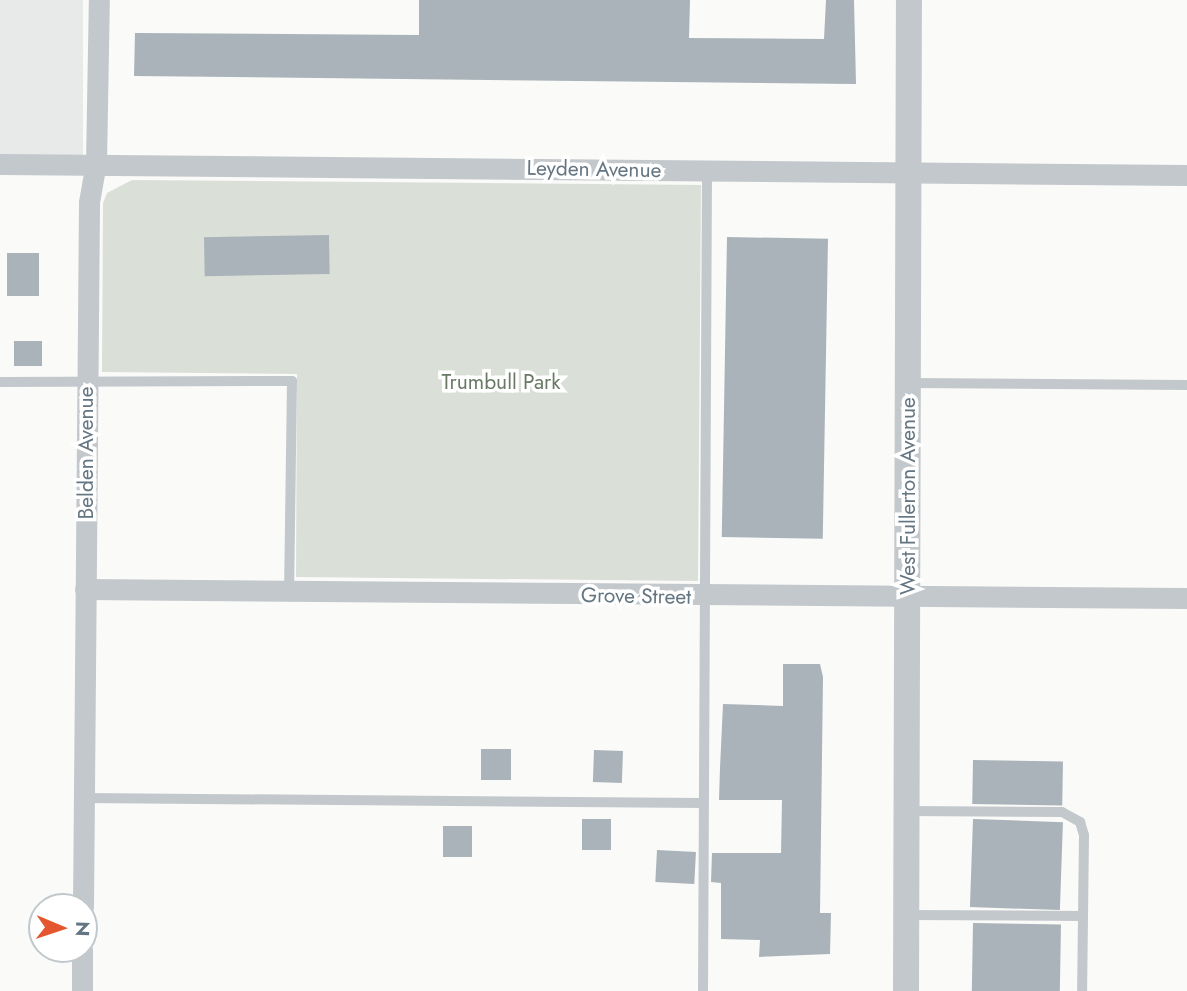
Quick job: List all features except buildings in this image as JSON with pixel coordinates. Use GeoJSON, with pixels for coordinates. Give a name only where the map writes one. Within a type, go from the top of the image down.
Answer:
{"type":"FeatureCollection","features":[{"type":"Feature","properties":{"kind":"street","name":"Belden Avenue"},"geometry":{"type":"LineString","coordinates":[[83,893],[89,202],[96,164],[99,0]]}},
{"type":"Feature","properties":{"kind":"street","name":"West Fullerton Avenue"},"geometry":{"type":"LineString","coordinates":[[906,991],[909,0]]}},
{"type":"Feature","properties":{"kind":"street","name":"Leyden Avenue"},"geometry":{"type":"LineString","coordinates":[[0,163],[1187,175]]}},
{"type":"Feature","properties":{"kind":"street","name":"Grove Street"},"geometry":{"type":"LineString","coordinates":[[85,589],[705,597],[1187,598]]}},
{"type":"Feature","properties":{"kind":"street"},"geometry":{"type":"LineString","coordinates":[[82,963],[82,991]]}},
{"type":"Feature","properties":{"kind":"lane"},"geometry":{"type":"LineString","coordinates":[[703,991],[708,170]]}},
{"type":"Feature","properties":{"kind":"lane"},"geometry":{"type":"LineString","coordinates":[[0,382],[292,381],[289,591]]}},
{"type":"Feature","properties":{"kind":"lane"},"geometry":{"type":"LineString","coordinates":[[909,383],[1187,386]]}},
{"type":"Feature","properties":{"kind":"lane"},"geometry":{"type":"LineString","coordinates":[[84,798],[703,803]]}},
{"type":"Feature","properties":{"kind":"lane"},"geometry":{"type":"LineString","coordinates":[[907,811],[1072,814],[1084,835],[1082,991]]}},
{"type":"Feature","properties":{"kind":"lane"},"geometry":{"type":"LineString","coordinates":[[907,915],[1083,916]]}},
{"type":"Feature","properties":{"kind":"shaded area"},"geometry":{"type":"Polygon","coordinates":[[[0,0],[83,0],[83,158],[0,158],[0,0]]]}},
{"type":"Feature","properties":{"kind":"green space","name":"Trumbull Park"},"geometry":{"type":"Polygon","coordinates":[[[132,180],[701,185],[698,581],[296,577],[297,374],[102,372],[103,203],[107,193],[132,180]]]}}]}
